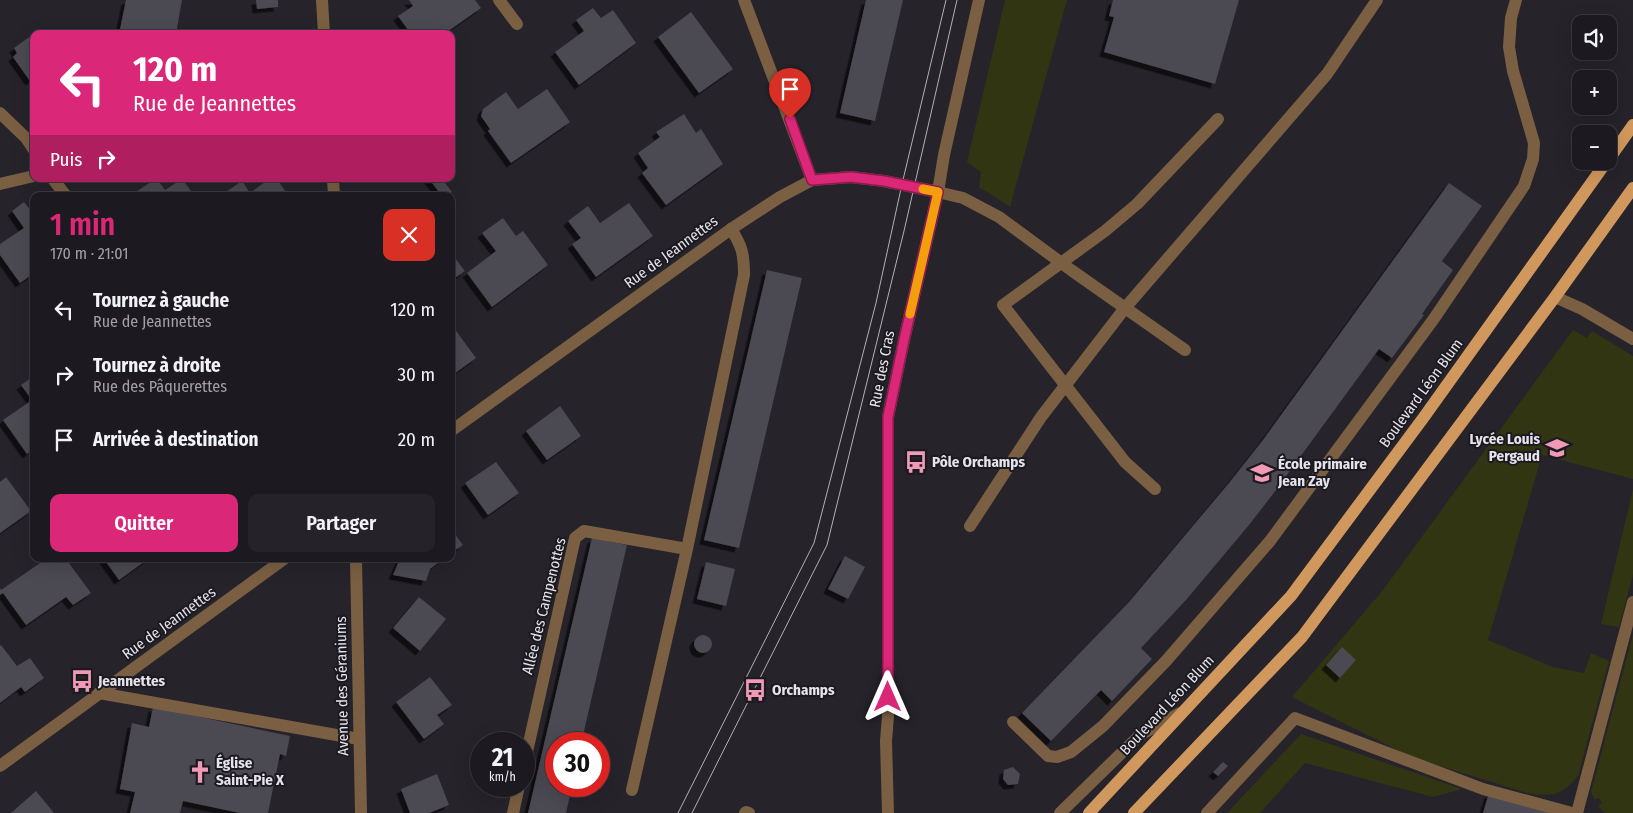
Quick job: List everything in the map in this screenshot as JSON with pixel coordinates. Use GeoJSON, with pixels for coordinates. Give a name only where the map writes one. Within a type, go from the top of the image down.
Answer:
{"type":"FeatureCollection","features":[{"type":"Feature","properties":{"kind":"main road","name":"Boulevard Léon Blum"},"geometry":{"type":"LineString","coordinates":[[1617,147],[1633,125]]}},
{"type":"Feature","properties":{"kind":"main road","name":"Boulevard Léon Blum"},"geometry":{"type":"LineString","coordinates":[[1089,813],[1291,596],[1424,417],[1601,170]]}},
{"type":"Feature","properties":{"kind":"main road"},"geometry":{"type":"LineString","coordinates":[[1134,813],[1302,637],[1555,297],[1633,188]]}},
{"type":"Feature","properties":{"kind":"street"},"geometry":{"type":"LineString","coordinates":[[322,0],[324,30]]}},
{"type":"Feature","properties":{"kind":"street"},"geometry":{"type":"LineString","coordinates":[[499,0],[517,24]]}},
{"type":"Feature","properties":{"kind":"street"},"geometry":{"type":"LineString","coordinates":[[744,0],[812,180]]}},
{"type":"Feature","properties":{"kind":"street","name":"Rue des Cras"},"geometry":{"type":"LineString","coordinates":[[888,813],[886,741],[888,716],[888,417],[979,0]]}},
{"type":"Feature","properties":{"kind":"street"},"geometry":{"type":"LineString","coordinates":[[970,526],[1041,417],[1125,308],[1327,74],[1377,0]]}},
{"type":"Feature","properties":{"kind":"street"},"geometry":{"type":"LineString","coordinates":[[1013,722],[1048,756],[1057,757],[1071,752],[1102,726],[1166,661],[1270,541],[1433,320],[1524,186],[1533,159],[1534,143],[1509,47],[1511,18],[1516,0]]}},
{"type":"Feature","properties":{"kind":"street"},"geometry":{"type":"LineString","coordinates":[[0,113],[30,144]]}},
{"type":"Feature","properties":{"kind":"street"},"geometry":{"type":"LineString","coordinates":[[1155,489],[1125,462],[1002,305],[1105,231],[1137,204],[1218,119]]}},
{"type":"Feature","properties":{"kind":"street"},"geometry":{"type":"LineString","coordinates":[[0,184],[30,177]]}},
{"type":"Feature","properties":{"kind":"street","name":"Rue de Jeannettes"},"geometry":{"type":"LineString","coordinates":[[455,428],[731,229],[780,197],[812,180],[851,177],[884,181],[963,198],[999,217],[1185,350]]}},
{"type":"Feature","properties":{"kind":"street"},"geometry":{"type":"LineString","coordinates":[[55,182],[63,192]]}},
{"type":"Feature","properties":{"kind":"street"},"geometry":{"type":"LineString","coordinates":[[632,790],[687,549],[744,275],[741,246],[731,229]]}},
{"type":"Feature","properties":{"kind":"street"},"geometry":{"type":"LineString","coordinates":[[1555,297],[1582,309],[1633,339]]}},
{"type":"Feature","properties":{"kind":"street","name":"Allée des Campenottes"},"geometry":{"type":"LineString","coordinates":[[531,732],[575,538],[584,530],[687,549]]}},
{"type":"Feature","properties":{"kind":"street","name":"Rue de Jeannettes"},"geometry":{"type":"LineString","coordinates":[[0,766],[280,562]]}},
{"type":"Feature","properties":{"kind":"street","name":"Avenue des Géraniums"},"geometry":{"type":"LineString","coordinates":[[356,562],[361,813]]}},
{"type":"Feature","properties":{"kind":"street"},"geometry":{"type":"LineString","coordinates":[[1577,813],[1633,602]]}},
{"type":"Feature","properties":{"kind":"street"},"geometry":{"type":"LineString","coordinates":[[99,693],[359,739]]}},
{"type":"Feature","properties":{"kind":"street"},"geometry":{"type":"LineString","coordinates":[[1060,813],[1140,735],[1182,712]]}},
{"type":"Feature","properties":{"kind":"street"},"geometry":{"type":"LineString","coordinates":[[1207,813],[1295,718],[1484,789],[1572,813]]}},
{"type":"Feature","properties":{"kind":"street"},"geometry":{"type":"LineString","coordinates":[[513,813],[517,797]]}},
{"type":"Feature","properties":{"kind":"green space"},"geometry":{"type":"Polygon","coordinates":[[[1005,0],[1067,0],[1010,207],[979,188],[981,172],[967,162],[1005,0]]]}},
{"type":"Feature","properties":{"kind":"green space"},"geometry":{"type":"Polygon","coordinates":[[[1573,330],[1587,338],[1592,331],[1633,356],[1633,479],[1542,455],[1488,640],[1553,667],[1584,673],[1591,653],[1609,661],[1578,776],[1567,787],[1557,793],[1546,795],[1531,794],[1411,757],[1292,697],[1383,590],[1573,330]]]}},
{"type":"Feature","properties":{"kind":"green space"},"geometry":{"type":"Polygon","coordinates":[[[1633,489],[1633,575],[1619,627],[1601,624],[1633,489]]]}},
{"type":"Feature","properties":{"kind":"green space"},"geometry":{"type":"Polygon","coordinates":[[[1633,634],[1633,813],[1605,813],[1598,806],[1602,803],[1599,798],[1594,799],[1591,792],[1633,634]]]}},
{"type":"Feature","properties":{"kind":"green space"},"geometry":{"type":"Polygon","coordinates":[[[1301,734],[1462,789],[1433,797],[1305,763],[1260,813],[1227,813],[1301,734]]]}},
{"type":"Feature","properties":{"kind":"building"},"geometry":{"type":"Polygon","coordinates":[[[126,0],[182,0],[177,30],[120,30],[126,0]]]}},
{"type":"Feature","properties":{"kind":"building"},"geometry":{"type":"Polygon","coordinates":[[[256,0],[278,0],[278,7],[257,9],[256,0]]]}},
{"type":"Feature","properties":{"kind":"building"},"geometry":{"type":"Polygon","coordinates":[[[409,0],[475,0],[481,8],[450,30],[408,30],[398,16],[413,6],[409,0]]]}},
{"type":"Feature","properties":{"kind":"building"},"geometry":{"type":"Polygon","coordinates":[[[866,0],[903,0],[875,121],[840,113],[866,0]]]}},
{"type":"Feature","properties":{"kind":"building"},"geometry":{"type":"Polygon","coordinates":[[[1113,0],[1239,0],[1215,84],[1104,52],[1114,17],[1109,16],[1113,0]]]}},
{"type":"Feature","properties":{"kind":"building"},"geometry":{"type":"Polygon","coordinates":[[[593,8],[601,18],[613,10],[636,43],[579,85],[555,52],[584,31],[576,20],[593,8]]]}},
{"type":"Feature","properties":{"kind":"building"},"geometry":{"type":"Polygon","coordinates":[[[691,12],[733,69],[699,93],[658,37],[691,12]]]}},
{"type":"Feature","properties":{"kind":"building"},"geometry":{"type":"Polygon","coordinates":[[[30,36],[30,81],[13,57],[17,53],[14,48],[30,36]]]}},
{"type":"Feature","properties":{"kind":"building"},"geometry":{"type":"Polygon","coordinates":[[[547,89],[570,122],[511,163],[488,131],[490,129],[481,116],[483,109],[506,92],[518,109],[547,89]]]}},
{"type":"Feature","properties":{"kind":"building"},"geometry":{"type":"Polygon","coordinates":[[[684,114],[696,133],[701,129],[723,164],[666,205],[642,173],[648,168],[638,153],[660,137],[656,132],[684,114]]]}},
{"type":"Feature","properties":{"kind":"building"},"geometry":{"type":"Polygon","coordinates":[[[151,182],[159,182],[165,190],[177,182],[184,182],[192,192],[136,192],[151,182]]]}},
{"type":"Feature","properties":{"kind":"building"},"geometry":{"type":"Polygon","coordinates":[[[241,182],[243,182],[249,192],[226,192],[241,182]]]}},
{"type":"Feature","properties":{"kind":"building"},"geometry":{"type":"Polygon","coordinates":[[[265,182],[279,182],[286,192],[251,192],[265,182]]]}},
{"type":"Feature","properties":{"kind":"building"},"geometry":{"type":"Polygon","coordinates":[[[431,182],[444,182],[452,192],[439,192],[431,182]]]}},
{"type":"Feature","properties":{"kind":"building","name":"École primaire Jean Zay"},"geometry":{"type":"Polygon","coordinates":[[[1449,183],[1482,206],[1442,261],[1453,270],[1422,314],[1424,315],[1392,358],[1379,349],[1249,525],[1186,600],[1141,648],[1152,659],[1112,701],[1101,690],[1051,741],[1022,713],[1129,602],[1229,483],[1263,440],[1449,183]]]}},
{"type":"Feature","properties":{"kind":"building"},"geometry":{"type":"Polygon","coordinates":[[[24,202],[30,210],[30,276],[20,283],[0,255],[0,244],[24,228],[12,211],[24,202]]]}},
{"type":"Feature","properties":{"kind":"building"},"geometry":{"type":"Polygon","coordinates":[[[629,203],[653,236],[596,277],[572,244],[581,238],[568,221],[588,206],[600,223],[629,203]]]}},
{"type":"Feature","properties":{"kind":"building"},"geometry":{"type":"Polygon","coordinates":[[[503,218],[516,236],[523,231],[548,265],[492,307],[467,273],[496,251],[482,233],[503,218]]]}},
{"type":"Feature","properties":{"kind":"building"},"geometry":{"type":"Polygon","coordinates":[[[455,258],[465,271],[455,278],[455,258]]]}},
{"type":"Feature","properties":{"kind":"building"},"geometry":{"type":"Polygon","coordinates":[[[767,270],[802,278],[739,548],[704,540],[767,270]]]}},
{"type":"Feature","properties":{"kind":"building"},"geometry":{"type":"Polygon","coordinates":[[[455,329],[476,358],[455,373],[455,329]]]}},
{"type":"Feature","properties":{"kind":"building"},"geometry":{"type":"Polygon","coordinates":[[[30,379],[30,397],[21,385],[30,379]]]}},
{"type":"Feature","properties":{"kind":"building"},"geometry":{"type":"Polygon","coordinates":[[[30,401],[30,451],[27,454],[3,420],[30,401]]]}},
{"type":"Feature","properties":{"kind":"building"},"geometry":{"type":"Polygon","coordinates":[[[560,406],[581,436],[547,460],[526,431],[560,406]]]}},
{"type":"Feature","properties":{"kind":"building"},"geometry":{"type":"Polygon","coordinates":[[[496,462],[519,493],[488,515],[465,483],[496,462]]]}},
{"type":"Feature","properties":{"kind":"building"},"geometry":{"type":"Polygon","coordinates":[[[6,477],[30,512],[0,533],[0,482],[6,477]]]}},
{"type":"Feature","properties":{"kind":"building"},"geometry":{"type":"Polygon","coordinates":[[[455,534],[463,545],[455,550],[455,534]]]}},
{"type":"Feature","properties":{"kind":"building"},"geometry":{"type":"Polygon","coordinates":[[[592,538],[627,545],[584,732],[547,732],[592,538]]]}},
{"type":"Feature","properties":{"kind":"building"},"geometry":{"type":"Polygon","coordinates":[[[845,556],[865,567],[848,599],[828,589],[845,556]]]}},
{"type":"Feature","properties":{"kind":"building"},"geometry":{"type":"Polygon","coordinates":[[[42,562],[68,562],[91,593],[73,605],[66,597],[26,625],[3,593],[0,595],[0,588],[1,590],[42,562]]]}},
{"type":"Feature","properties":{"kind":"building"},"geometry":{"type":"Polygon","coordinates":[[[106,562],[144,562],[119,580],[106,562]]]}},
{"type":"Feature","properties":{"kind":"building"},"geometry":{"type":"Polygon","coordinates":[[[399,562],[439,562],[430,569],[426,581],[393,575],[399,562]]]}},
{"type":"Feature","properties":{"kind":"building"},"geometry":{"type":"Polygon","coordinates":[[[706,562],[735,569],[726,606],[697,599],[706,562]]]}},
{"type":"Feature","properties":{"kind":"building"},"geometry":{"type":"Polygon","coordinates":[[[419,597],[446,619],[420,651],[393,628],[419,597]]]}},
{"type":"Feature","properties":{"kind":"building"},"geometry":{"type":"Polygon","coordinates":[[[699,635],[707,635],[712,640],[710,651],[699,653],[694,648],[694,640],[699,635]]]}},
{"type":"Feature","properties":{"kind":"building"},"geometry":{"type":"Polygon","coordinates":[[[0,646],[17,666],[30,658],[44,678],[25,692],[21,687],[0,703],[0,646]]]}},
{"type":"Feature","properties":{"kind":"building"},"geometry":{"type":"Polygon","coordinates":[[[1342,647],[1356,660],[1340,678],[1326,665],[1342,647]]]}},
{"type":"Feature","properties":{"kind":"building"},"geometry":{"type":"Polygon","coordinates":[[[430,677],[452,705],[437,715],[444,724],[424,739],[396,702],[430,677]]]}},
{"type":"Feature","properties":{"kind":"building","name":"Église Saint-Pie X"},"geometry":{"type":"Polygon","coordinates":[[[153,707],[290,736],[286,756],[280,754],[268,813],[240,813],[183,801],[180,813],[130,813],[135,792],[120,789],[132,723],[149,727],[153,707]]]}},
{"type":"Feature","properties":{"kind":"building"},"geometry":{"type":"Polygon","coordinates":[[[545,740],[545,797],[570,797],[566,813],[528,813],[532,797],[535,797],[535,783],[545,740]]]}},
{"type":"Feature","properties":{"kind":"building"},"geometry":{"type":"Polygon","coordinates":[[[1223,762],[1228,766],[1218,776],[1213,772],[1223,762]]]}},
{"type":"Feature","properties":{"kind":"building"},"geometry":{"type":"Polygon","coordinates":[[[1013,767],[1020,774],[1018,784],[1008,785],[1003,779],[1004,770],[1013,767]]]}},
{"type":"Feature","properties":{"kind":"building"},"geometry":{"type":"Polygon","coordinates":[[[437,774],[449,805],[429,813],[410,813],[401,789],[437,774]]]}},
{"type":"Feature","properties":{"kind":"building"},"geometry":{"type":"Polygon","coordinates":[[[36,791],[54,813],[11,813],[36,791]]]}},
{"type":"Feature","properties":{"kind":"building"},"geometry":{"type":"Polygon","coordinates":[[[1489,793],[1555,813],[1483,813],[1489,793]]]}},
{"type":"Feature","properties":{"kind":"tram line"},"geometry":{"type":"LineString","coordinates":[[678,813],[814,543],[876,303],[946,0]]}},
{"type":"Feature","properties":{"kind":"tram line"},"geometry":{"type":"LineString","coordinates":[[692,813],[827,545],[904,231],[957,0]]}},
{"type":"Feature","properties":{"kind":"slow traffic"},"geometry":{"type":"LineString","coordinates":[[910,314],[938,192],[923,189]]}},
{"type":"Feature","properties":{"kind":"place","name":"Lycée Louis Pergaud"},"geometry":{"type":"Point","coordinates":[1557,448]}},
{"type":"Feature","properties":{"kind":"place","name":"Pôle Orchamps"},"geometry":{"type":"Point","coordinates":[916,462]}},
{"type":"Feature","properties":{"kind":"place","name":"École primaire Jean Zay"},"geometry":{"type":"Point","coordinates":[1262,473]}},
{"type":"Feature","properties":{"kind":"place","name":"Jeannettes"},"geometry":{"type":"Point","coordinates":[82,681]}},
{"type":"Feature","properties":{"kind":"place","name":"Orchamps"},"geometry":{"type":"Point","coordinates":[755,690]}},
{"type":"Feature","properties":{"kind":"place","name":"Église Saint-Pie X"},"geometry":{"type":"Point","coordinates":[200,772]}},
{"type":"Feature","properties":{"kind":"route"},"geometry":{"type":"LineString","coordinates":[[790,119],[812,180],[851,177],[884,181],[938,192],[888,417],[888,697]]}}]}
